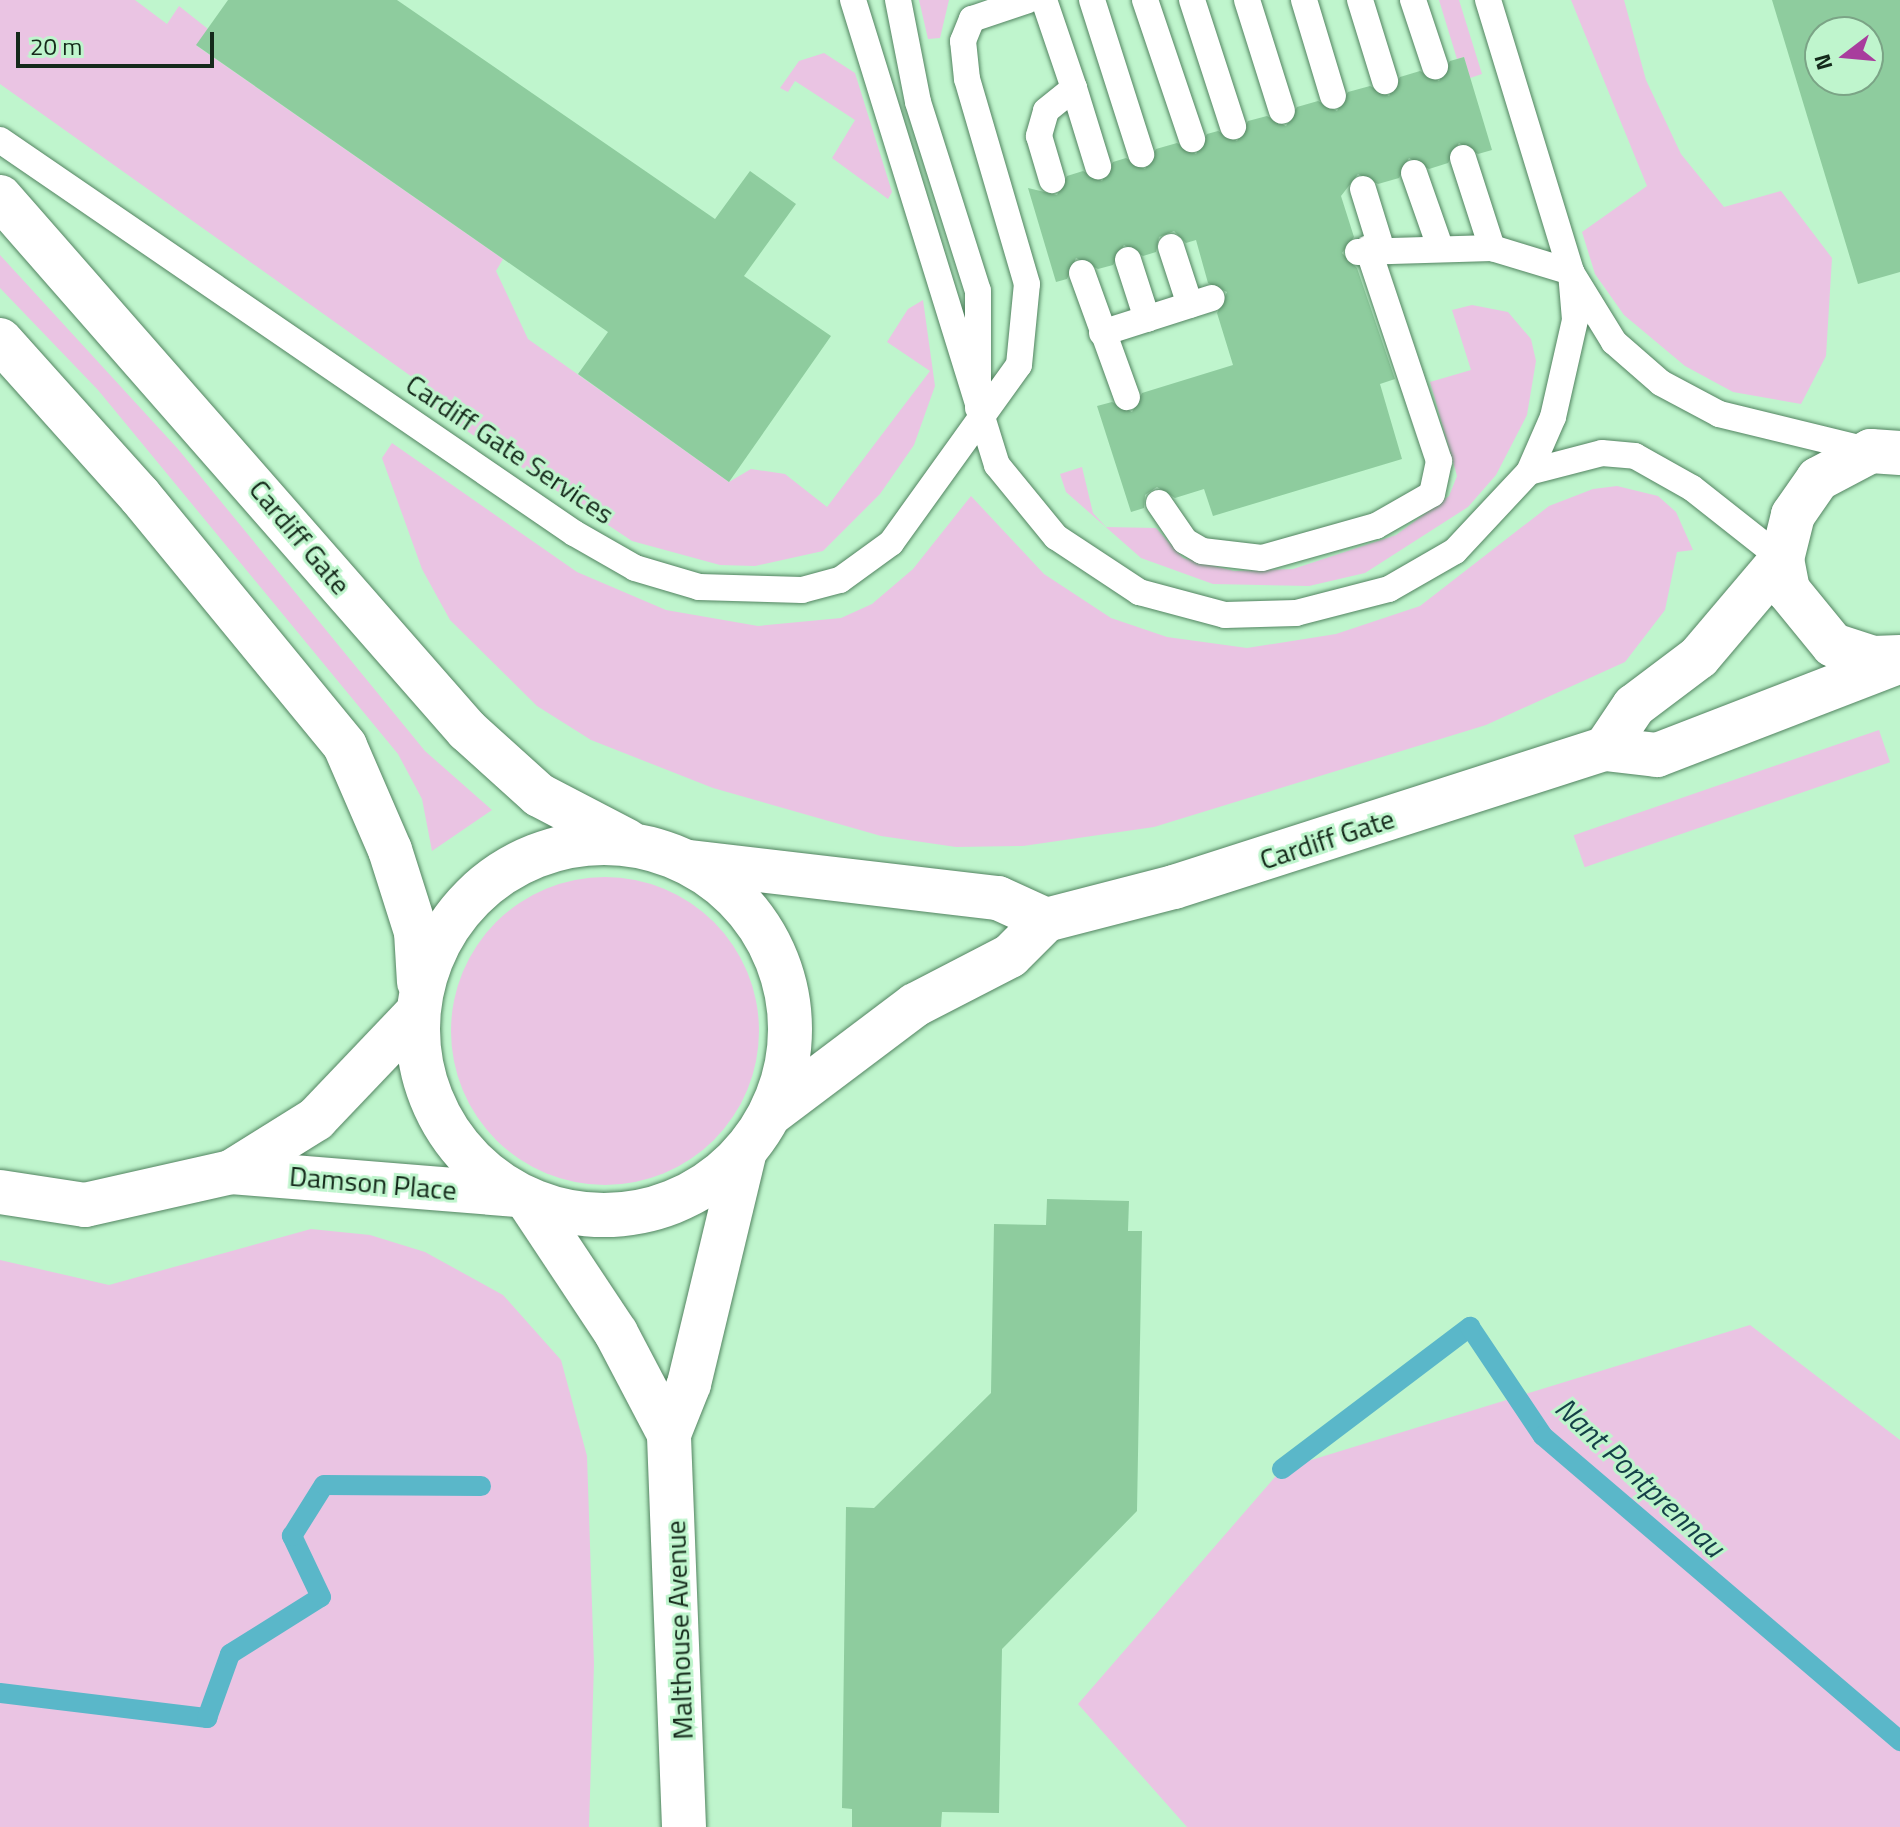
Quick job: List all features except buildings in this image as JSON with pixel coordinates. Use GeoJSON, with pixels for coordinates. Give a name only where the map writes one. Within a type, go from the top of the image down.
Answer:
{"type":"FeatureCollection","features":[{"type":"Feature","properties":{"kind":"street","name":"Cardiff Gate"},"geometry":{"type":"LineString","coordinates":[[0,197],[60,256],[467,730],[539,795],[629,843],[690,862],[998,898],[1046,920]]}},
{"type":"Feature","properties":{"kind":"street","name":"Cardiff Gate"},"geometry":{"type":"LineString","coordinates":[[0,340],[345,746],[370,794],[416,930],[418,1003],[427,1094],[461,1152],[522,1198],[586,1217],[653,1211],[711,1184],[744,1155],[773,1112],[915,1005],[1010,956],[1046,920],[1174,887],[1605,749],[1657,755],[1900,659]]}},
{"type":"Feature","properties":{"kind":"street"},"geometry":{"type":"LineString","coordinates":[[1605,749],[1634,706],[1699,657],[1782,559],[1801,499],[1832,468],[1890,446]]}},
{"type":"Feature","properties":{"kind":"street","name":"Cardiff Gate"},"geometry":{"type":"LineString","coordinates":[[1782,559],[1788,590],[1833,645],[1873,658],[1900,659]]}},
{"type":"Feature","properties":{"kind":"street","name":"Cardiff Gate"},"geometry":{"type":"LineString","coordinates":[[418,1003],[438,940],[473,894],[505,871],[566,845],[629,843]]}},
{"type":"Feature","properties":{"kind":"street","name":"Cardiff Gate"},"geometry":{"type":"LineString","coordinates":[[690,862],[753,915],[781,969],[791,1032],[773,1112]]}},
{"type":"Feature","properties":{"kind":"street","name":"Damson Place"},"geometry":{"type":"LineString","coordinates":[[231,1172],[316,1119],[418,1003]]}},
{"type":"Feature","properties":{"kind":"street","name":"Malthouse Avenue"},"geometry":{"type":"LineString","coordinates":[[684,1827],[669,1434],[689,1384],[744,1155]]}},
{"type":"Feature","properties":{"kind":"street","name":"Damson Place"},"geometry":{"type":"LineString","coordinates":[[0,1192],[85,1205],[231,1172],[522,1198]]}},
{"type":"Feature","properties":{"kind":"street","name":"Malthouse Avenue"},"geometry":{"type":"LineString","coordinates":[[522,1198],[616,1333],[669,1434]]}},
{"type":"Feature","properties":{"kind":"lane"},"geometry":{"type":"LineString","coordinates":[[853,0],[977,415],[997,465],[1056,537],[1139,592],[1225,615],[1345,604],[1421,574],[1478,530],[1529,472],[1570,358],[1571,272]]}},
{"type":"Feature","properties":{"kind":"lane"},"geometry":{"type":"LineString","coordinates":[[898,0],[918,102],[978,291],[977,415]]}},
{"type":"Feature","properties":{"kind":"lane","name":"Cardiff Gate Services"},"geometry":{"type":"LineString","coordinates":[[0,140],[574,533],[635,568],[699,587],[802,590],[865,566],[914,515],[977,415],[1019,365],[1029,308],[963,41],[972,19],[1028,0]]}},
{"type":"Feature","properties":{"kind":"lane"},"geometry":{"type":"LineString","coordinates":[[1044,0],[1098,166]]}},
{"type":"Feature","properties":{"kind":"lane"},"geometry":{"type":"LineString","coordinates":[[1092,0],[1141,154]]}},
{"type":"Feature","properties":{"kind":"lane"},"geometry":{"type":"LineString","coordinates":[[1145,0],[1192,139]]}},
{"type":"Feature","properties":{"kind":"lane"},"geometry":{"type":"LineString","coordinates":[[1192,0],[1233,126]]}},
{"type":"Feature","properties":{"kind":"lane"},"geometry":{"type":"LineString","coordinates":[[1247,0],[1282,111]]}},
{"type":"Feature","properties":{"kind":"lane"},"geometry":{"type":"LineString","coordinates":[[1304,0],[1333,96]]}},
{"type":"Feature","properties":{"kind":"lane"},"geometry":{"type":"LineString","coordinates":[[1360,0],[1385,81]]}},
{"type":"Feature","properties":{"kind":"lane"},"geometry":{"type":"LineString","coordinates":[[1413,0],[1435,66]]}},
{"type":"Feature","properties":{"kind":"lane"},"geometry":{"type":"LineString","coordinates":[[1488,0],[1571,272],[1614,342],[1661,383],[1719,414],[1890,446]]}},
{"type":"Feature","properties":{"kind":"lane"},"geometry":{"type":"LineString","coordinates":[[1052,180],[1039,136],[1046,111],[1074,88]]}},
{"type":"Feature","properties":{"kind":"lane"},"geometry":{"type":"LineString","coordinates":[[1463,158],[1492,248]]}},
{"type":"Feature","properties":{"kind":"lane"},"geometry":{"type":"LineString","coordinates":[[1414,173],[1439,244]]}},
{"type":"Feature","properties":{"kind":"lane"},"geometry":{"type":"LineString","coordinates":[[1159,503],[1185,541],[1202,551],[1262,558],[1376,526],[1432,494],[1439,461],[1369,249],[1363,189]]}},
{"type":"Feature","properties":{"kind":"lane"},"geometry":{"type":"LineString","coordinates":[[1369,249],[1439,244],[1492,248],[1571,272]]}},
{"type":"Feature","properties":{"kind":"lane"},"geometry":{"type":"LineString","coordinates":[[1102,333],[1201,301],[1171,247]]}},
{"type":"Feature","properties":{"kind":"lane"},"geometry":{"type":"LineString","coordinates":[[1128,260],[1147,319]]}},
{"type":"Feature","properties":{"kind":"lane"},"geometry":{"type":"LineString","coordinates":[[1082,273],[1127,397]]}},
{"type":"Feature","properties":{"kind":"lane"},"geometry":{"type":"LineString","coordinates":[[1529,472],[1602,453],[1635,456],[1692,488],[1782,559]]}},
{"type":"Feature","properties":{"kind":"shaded area"},"geometry":{"type":"Polygon","coordinates":[[[0,0],[135,0],[167,24],[179,6],[208,29],[197,46],[503,259],[496,271],[528,339],[729,482],[751,469],[785,474],[827,507],[930,371],[887,342],[908,309],[923,300],[935,386],[914,445],[880,494],[823,551],[755,566],[720,565],[632,541],[422,401],[429,389],[0,84],[0,0]]]}},
{"type":"Feature","properties":{"kind":"shaded area"},"geometry":{"type":"Polygon","coordinates":[[[919,0],[949,0],[940,38],[928,39],[919,0]]]}},
{"type":"Feature","properties":{"kind":"shaded area"},"geometry":{"type":"Polygon","coordinates":[[[1439,0],[1459,0],[1482,74],[1470,78],[1464,57],[1457,59],[1439,0]]]}},
{"type":"Feature","properties":{"kind":"shaded area"},"geometry":{"type":"Polygon","coordinates":[[[1571,0],[1624,0],[1646,80],[1681,154],[1724,207],[1781,191],[1832,258],[1826,356],[1801,404],[1733,392],[1685,366],[1624,315],[1595,274],[1582,232],[1647,186],[1571,0]]]}},
{"type":"Feature","properties":{"kind":"shaded area"},"geometry":{"type":"Polygon","coordinates":[[[824,53],[855,73],[892,192],[888,199],[832,158],[855,120],[795,81],[788,92],[780,88],[799,61],[824,53]]]}},
{"type":"Feature","properties":{"kind":"shaded area"},"geometry":{"type":"Polygon","coordinates":[[[0,255],[178,449],[425,751],[492,810],[432,851],[422,799],[398,754],[98,390],[0,288],[0,255]]]}},
{"type":"Feature","properties":{"kind":"shaded area"},"geometry":{"type":"Polygon","coordinates":[[[1472,305],[1508,312],[1531,339],[1536,361],[1527,415],[1496,475],[1468,507],[1365,573],[1309,586],[1213,584],[1141,558],[1066,492],[1060,474],[1082,467],[1093,513],[1106,527],[1156,528],[1183,558],[1234,571],[1293,569],[1396,535],[1449,496],[1457,476],[1430,382],[1471,370],[1452,310],[1472,305]]]}},
{"type":"Feature","properties":{"kind":"shaded area"},"geometry":{"type":"Polygon","coordinates":[[[392,443],[577,572],[666,610],[758,626],[841,618],[872,604],[913,569],[971,496],[1044,574],[1111,618],[1167,637],[1247,648],[1336,634],[1420,606],[1549,506],[1593,489],[1617,486],[1658,496],[1676,512],[1693,550],[1677,552],[1665,610],[1625,662],[1486,725],[1154,827],[1023,846],[956,847],[881,836],[713,788],[591,740],[537,706],[450,620],[422,569],[382,458],[392,443]]]}},
{"type":"Feature","properties":{"kind":"shaded area"},"geometry":{"type":"Polygon","coordinates":[[[1879,730],[1890,762],[1585,867],[1574,835],[1879,730]]]}},
{"type":"Feature","properties":{"kind":"shaded area"},"geometry":{"type":"Polygon","coordinates":[[[605,877],[650,883],[678,895],[714,922],[741,958],[753,986],[759,1031],[753,1076],[741,1104],[714,1140],[678,1167],[650,1179],[605,1185],[560,1179],[532,1167],[496,1140],[469,1104],[457,1076],[451,1031],[457,986],[469,958],[496,922],[532,895],[560,883],[605,877]]]}},
{"type":"Feature","properties":{"kind":"shaded area"},"geometry":{"type":"Polygon","coordinates":[[[311,1229],[370,1235],[425,1252],[503,1295],[561,1360],[587,1456],[594,1664],[589,1827],[0,1827],[0,1260],[109,1285],[311,1229]]]}},
{"type":"Feature","properties":{"kind":"shaded area"},"geometry":{"type":"Polygon","coordinates":[[[1750,1325],[1900,1440],[1900,1827],[1187,1827],[1078,1704],[1282,1469],[1750,1325]]]}},
{"type":"Feature","properties":{"kind":"waterway","name":"Nant Pontprennau"},"geometry":{"type":"LineString","coordinates":[[1282,1469],[1470,1327],[1543,1436],[1900,1741]]}},
{"type":"Feature","properties":{"kind":"waterway","name":"Nant Pontprennau"},"geometry":{"type":"LineString","coordinates":[[0,1693],[207,1718],[230,1654],[321,1597],[292,1536],[324,1485],[481,1486]]}}]}
